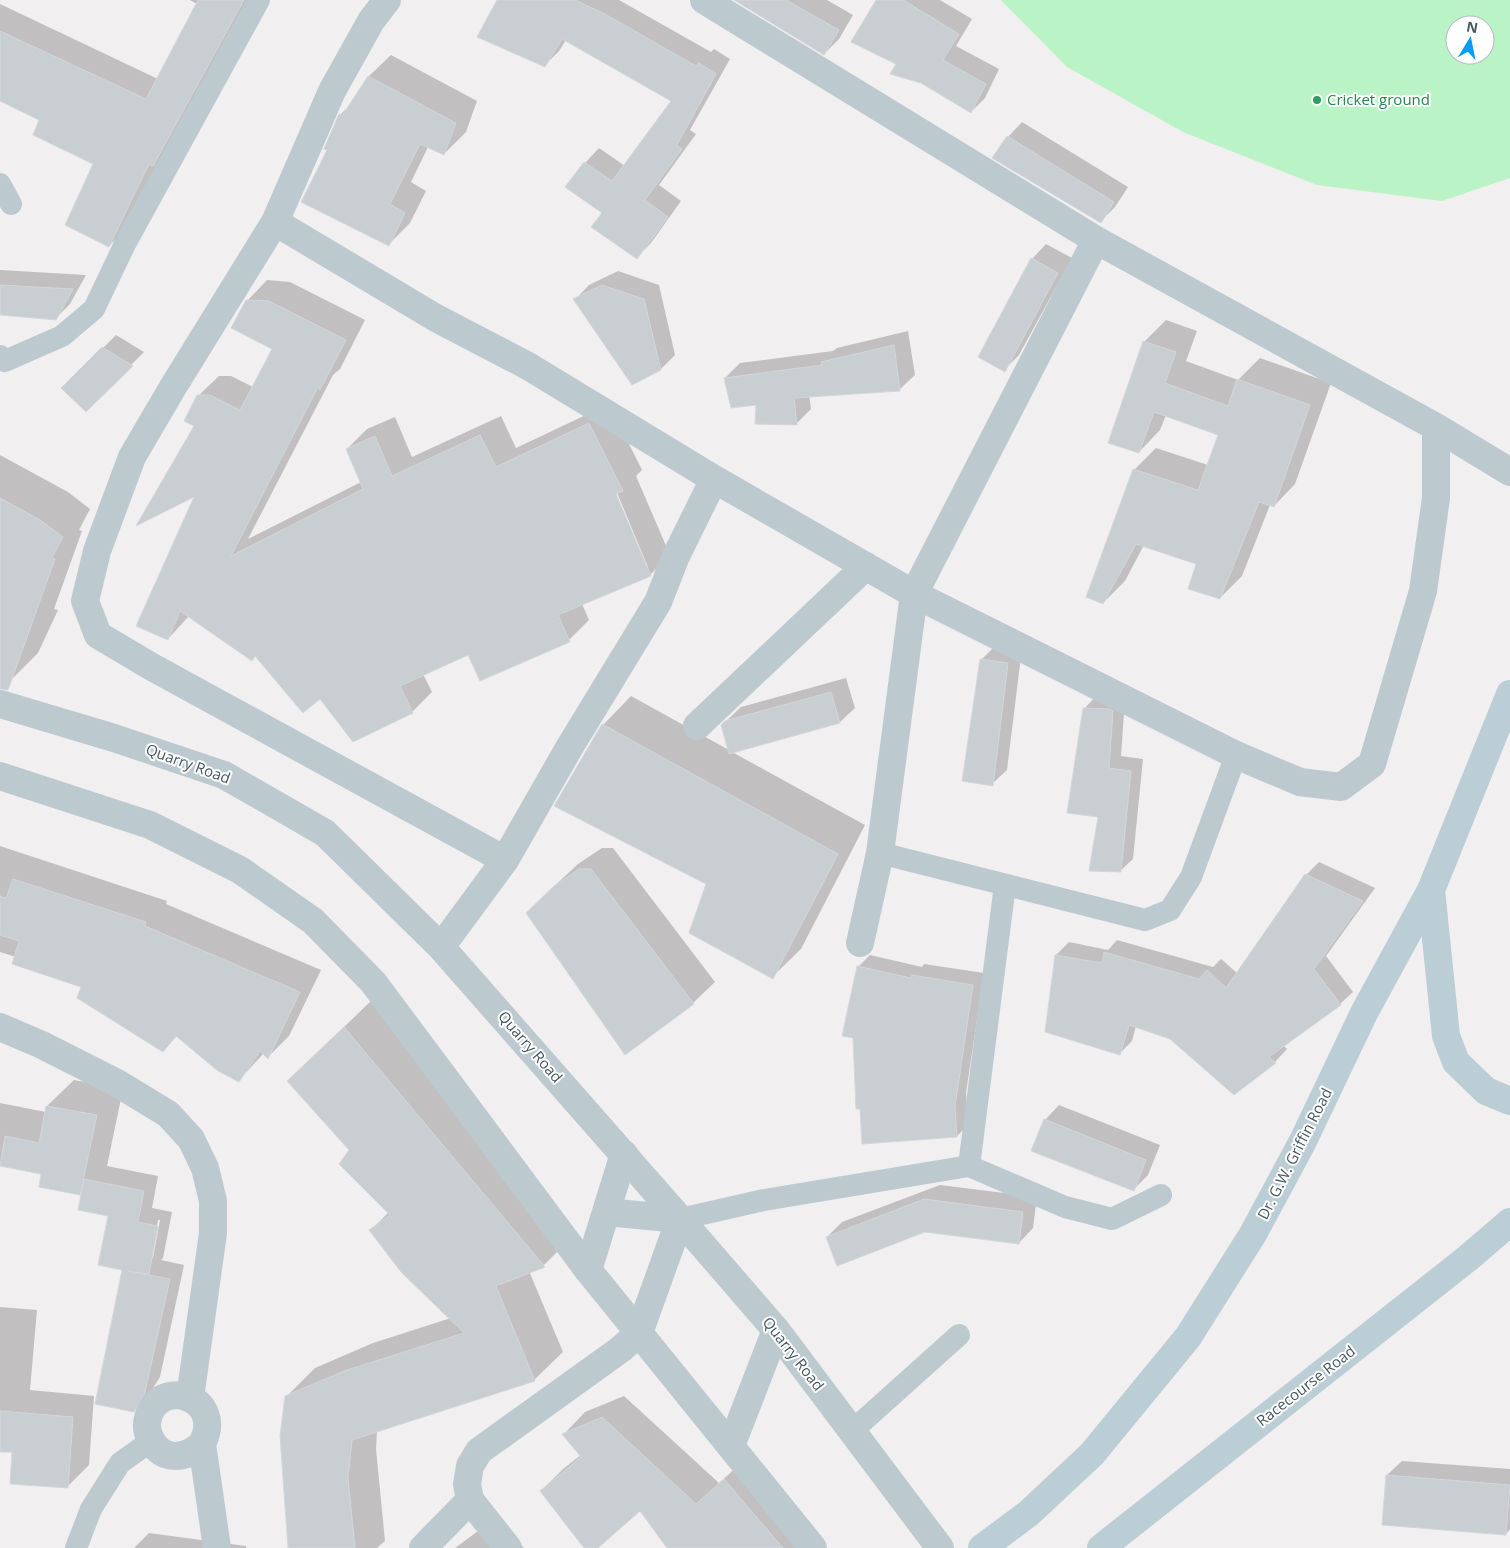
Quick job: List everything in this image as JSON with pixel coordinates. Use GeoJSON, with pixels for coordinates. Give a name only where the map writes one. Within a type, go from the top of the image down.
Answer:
{"type":"FeatureCollection","features":[{"type":"Feature","properties":{"kind":"main road","name":"Dr. G.W. Griffin Road"},"geometry":{"type":"LineString","coordinates":[[982,1548],[1029,1513],[1092,1454],[1188,1337],[1253,1234],[1303,1141],[1364,1013],[1431,890],[1510,694]]}},
{"type":"Feature","properties":{"kind":"main road"},"geometry":{"type":"LineString","coordinates":[[1431,890],[1446,1036],[1456,1062],[1486,1091],[1510,1101]]}},
{"type":"Feature","properties":{"kind":"main road","name":"Racecourse Road"},"geometry":{"type":"LineString","coordinates":[[1101,1548],[1468,1258],[1510,1222]]}},
{"type":"Feature","properties":{"kind":"street"},"geometry":{"type":"LineString","coordinates":[[386,0],[371,21],[332,91],[275,222],[216,315],[132,458],[97,551],[86,601],[98,635],[152,667],[505,860]]}},
{"type":"Feature","properties":{"kind":"street"},"geometry":{"type":"LineString","coordinates":[[704,0],[1096,240],[1436,427],[1510,472]]}},
{"type":"Feature","properties":{"kind":"street"},"geometry":{"type":"LineString","coordinates":[[275,222],[436,318],[528,366],[714,479],[914,594],[1236,755],[1300,782],[1341,787],[1372,764],[1423,591],[1436,498],[1436,427]]}},
{"type":"Feature","properties":{"kind":"street"},"geometry":{"type":"LineString","coordinates":[[860,943],[880,853],[914,594],[1096,240]]}},
{"type":"Feature","properties":{"kind":"street"},"geometry":{"type":"LineString","coordinates":[[441,947],[505,860],[569,748],[658,602],[676,556],[714,479]]}},
{"type":"Feature","properties":{"kind":"street"},"geometry":{"type":"LineString","coordinates":[[697,726],[866,566]]}},
{"type":"Feature","properties":{"kind":"street","name":"Quarry Road"},"geometry":{"type":"LineString","coordinates":[[0,704],[114,738],[224,775],[325,833],[441,947],[776,1330],[940,1548]]}},
{"type":"Feature","properties":{"kind":"street"},"geometry":{"type":"LineString","coordinates":[[0,776],[150,825],[240,870],[314,921],[373,982],[588,1270],[813,1548]]}},
{"type":"Feature","properties":{"kind":"street"},"geometry":{"type":"LineString","coordinates":[[0,1027],[42,1045],[118,1083],[168,1114],[191,1139],[205,1168],[213,1201],[213,1233],[190,1398]]}},
{"type":"Feature","properties":{"kind":"street"},"geometry":{"type":"LineString","coordinates":[[588,1270],[624,1154]]}},
{"type":"Feature","properties":{"kind":"street"},"geometry":{"type":"LineString","coordinates":[[508,1548],[470,1500],[467,1484],[470,1466],[480,1451],[621,1350],[639,1333],[680,1219],[606,1212]]}},
{"type":"Feature","properties":{"kind":"street"},"geometry":{"type":"LineString","coordinates":[[731,1446],[776,1330]]}},
{"type":"Feature","properties":{"kind":"street"},"geometry":{"type":"LineString","coordinates":[[182,1395],[190,1398],[204,1410],[208,1418],[206,1436],[202,1444],[194,1452],[182,1456],[170,1455],[159,1450],[151,1441],[147,1432],[149,1413],[163,1399],[182,1395]]}},
{"type":"Feature","properties":{"kind":"street"},"geometry":{"type":"LineString","coordinates":[[202,1444],[217,1548]]}},
{"type":"Feature","properties":{"kind":"street"},"geometry":{"type":"LineString","coordinates":[[423,1548],[470,1500]]}},
{"type":"Feature","properties":{"kind":"lane"},"geometry":{"type":"LineString","coordinates":[[2,361],[62,336],[94,309],[124,246],[259,0]]}},
{"type":"Feature","properties":{"kind":"lane"},"geometry":{"type":"LineString","coordinates":[[0,184],[11,204]]}},
{"type":"Feature","properties":{"kind":"lane"},"geometry":{"type":"LineString","coordinates":[[880,853],[1145,920],[1170,910],[1191,877],[1236,755]]}},
{"type":"Feature","properties":{"kind":"lane"},"geometry":{"type":"LineString","coordinates":[[970,1166],[1005,885]]}},
{"type":"Feature","properties":{"kind":"lane"},"geometry":{"type":"LineString","coordinates":[[680,1219],[764,1200],[970,1166],[1065,1206],[1112,1219],[1161,1195]]}},
{"type":"Feature","properties":{"kind":"lane"},"geometry":{"type":"LineString","coordinates":[[852,1431],[959,1335]]}},
{"type":"Feature","properties":{"kind":"lane"},"geometry":{"type":"LineString","coordinates":[[76,1548],[91,1509],[120,1463],[151,1441]]}},
{"type":"Feature","properties":{"kind":"green space","name":"Cricket ground"},"geometry":{"type":"Polygon","coordinates":[[[1001,0],[1510,0],[1510,178],[1442,201],[1317,185],[1183,132],[1067,67],[1001,0]]]}},
{"type":"Feature","properties":{"kind":"building"},"geometry":{"type":"Polygon","coordinates":[[[198,0],[244,0],[153,166],[149,164],[109,247],[65,225],[93,164],[33,135],[39,120],[0,101],[0,31],[146,99],[198,0]]]}},
{"type":"Feature","properties":{"kind":"building"},"geometry":{"type":"Polygon","coordinates":[[[497,0],[575,0],[605,14],[696,66],[699,63],[716,74],[677,145],[682,149],[645,200],[668,217],[637,259],[591,227],[602,213],[565,187],[584,162],[612,181],[671,101],[562,39],[545,67],[477,37],[497,0]]]}},
{"type":"Feature","properties":{"kind":"building"},"geometry":{"type":"Polygon","coordinates":[[[734,0],[786,0],[839,30],[824,55],[734,0]]]}},
{"type":"Feature","properties":{"kind":"building"},"geometry":{"type":"Polygon","coordinates":[[[876,0],[903,0],[959,34],[943,60],[986,84],[971,113],[921,83],[890,74],[896,64],[851,42],[876,0]]]}},
{"type":"Feature","properties":{"kind":"building"},"geometry":{"type":"Polygon","coordinates":[[[368,76],[456,123],[444,155],[420,144],[390,204],[405,213],[389,246],[301,202],[327,150],[324,149],[339,114],[342,116],[368,76]]]}},
{"type":"Feature","properties":{"kind":"building"},"geometry":{"type":"Polygon","coordinates":[[[1007,136],[1114,202],[1101,223],[992,158],[1007,136]]]}},
{"type":"Feature","properties":{"kind":"building"},"geometry":{"type":"Polygon","coordinates":[[[1031,258],[1058,273],[1005,372],[978,357],[1031,258]]]}},
{"type":"Feature","properties":{"kind":"building"},"geometry":{"type":"Polygon","coordinates":[[[0,285],[73,289],[56,320],[0,315],[0,285]]]}},
{"type":"Feature","properties":{"kind":"building"},"geometry":{"type":"Polygon","coordinates":[[[602,285],[644,299],[661,370],[632,385],[573,299],[602,285]]]}},
{"type":"Feature","properties":{"kind":"building"},"geometry":{"type":"Polygon","coordinates":[[[246,300],[269,301],[346,340],[320,390],[318,387],[231,556],[363,489],[346,449],[375,436],[392,476],[480,435],[496,467],[589,423],[623,491],[616,494],[651,576],[558,615],[570,642],[480,681],[468,655],[400,686],[413,713],[353,742],[320,699],[303,713],[255,656],[252,661],[180,611],[168,640],[136,626],[194,497],[136,526],[194,426],[184,421],[197,395],[210,395],[240,410],[272,349],[231,328],[246,300]]]}},
{"type":"Feature","properties":{"kind":"building"},"geometry":{"type":"Polygon","coordinates":[[[1143,341],[1176,352],[1165,383],[1228,406],[1237,379],[1310,405],[1274,507],[1259,502],[1220,599],[1188,589],[1196,564],[1136,544],[1103,604],[1086,597],[1133,469],[1198,490],[1218,435],[1154,412],[1139,453],[1108,443],[1143,341]]]}},
{"type":"Feature","properties":{"kind":"building"},"geometry":{"type":"Polygon","coordinates":[[[894,345],[900,391],[794,398],[797,425],[755,424],[756,405],[731,408],[724,378],[822,365],[821,362],[894,345]]]}},
{"type":"Feature","properties":{"kind":"building"},"geometry":{"type":"Polygon","coordinates":[[[102,347],[133,366],[86,412],[61,388],[102,347]]]}},
{"type":"Feature","properties":{"kind":"building"},"geometry":{"type":"Polygon","coordinates":[[[0,498],[40,520],[63,537],[52,558],[55,559],[8,690],[0,689],[0,498]]]}},
{"type":"Feature","properties":{"kind":"building"},"geometry":{"type":"Polygon","coordinates":[[[980,659],[1008,663],[993,786],[962,781],[980,659]]]}},
{"type":"Feature","properties":{"kind":"building"},"geometry":{"type":"Polygon","coordinates":[[[831,692],[840,723],[729,754],[721,725],[725,721],[831,692]]]}},
{"type":"Feature","properties":{"kind":"building"},"geometry":{"type":"Polygon","coordinates":[[[1083,708],[1110,709],[1113,711],[1109,768],[1131,771],[1121,872],[1089,871],[1098,817],[1067,813],[1083,708]]]}},
{"type":"Feature","properties":{"kind":"building"},"geometry":{"type":"Polygon","coordinates":[[[602,724],[838,854],[773,979],[689,933],[706,884],[554,806],[602,724]]]}},
{"type":"Feature","properties":{"kind":"building"},"geometry":{"type":"Polygon","coordinates":[[[579,869],[591,869],[694,1004],[625,1055],[526,913],[554,886],[579,869]]]}},
{"type":"Feature","properties":{"kind":"building"},"geometry":{"type":"Polygon","coordinates":[[[1305,874],[1363,901],[1314,969],[1341,1005],[1269,1057],[1276,1063],[1234,1095],[1170,1039],[1129,1025],[1120,1055],[1045,1032],[1055,955],[1102,963],[1104,952],[1199,979],[1207,970],[1226,988],[1305,874]]]}},
{"type":"Feature","properties":{"kind":"building"},"geometry":{"type":"Polygon","coordinates":[[[13,879],[146,922],[145,926],[300,992],[268,1059],[260,1051],[239,1082],[218,1071],[176,1036],[163,1052],[77,998],[81,987],[12,964],[19,941],[0,935],[0,896],[6,898],[13,879]]]}},
{"type":"Feature","properties":{"kind":"building"},"geometry":{"type":"Polygon","coordinates":[[[857,966],[911,978],[912,975],[973,985],[955,1106],[957,1137],[862,1144],[860,1109],[856,1109],[853,1038],[842,1036],[857,966]]]}},
{"type":"Feature","properties":{"kind":"building"},"geometry":{"type":"Polygon","coordinates":[[[344,1027],[545,1267],[496,1286],[535,1381],[352,1440],[348,1478],[355,1548],[288,1548],[280,1436],[285,1396],[344,1371],[464,1333],[401,1272],[369,1230],[390,1215],[339,1164],[349,1150],[287,1081],[344,1027]]]}},
{"type":"Feature","properties":{"kind":"building"},"geometry":{"type":"Polygon","coordinates":[[[46,1106],[97,1115],[80,1195],[39,1187],[41,1174],[0,1166],[5,1136],[39,1143],[46,1106]]]}},
{"type":"Feature","properties":{"kind":"building"},"geometry":{"type":"Polygon","coordinates":[[[1044,1119],[1146,1160],[1134,1191],[1031,1151],[1044,1119]]]}},
{"type":"Feature","properties":{"kind":"building"},"geometry":{"type":"Polygon","coordinates":[[[84,1179],[144,1191],[138,1222],[158,1226],[149,1274],[128,1271],[170,1279],[145,1392],[134,1412],[95,1404],[122,1270],[98,1265],[108,1216],[78,1210],[84,1179]]]}},
{"type":"Feature","properties":{"kind":"building"},"geometry":{"type":"Polygon","coordinates":[[[924,1199],[1023,1212],[1019,1244],[925,1232],[837,1266],[826,1237],[924,1199]]]}},
{"type":"Feature","properties":{"kind":"building"},"geometry":{"type":"Polygon","coordinates":[[[0,1411],[73,1417],[68,1488],[10,1484],[12,1452],[0,1452],[0,1411]]]}},
{"type":"Feature","properties":{"kind":"building"},"geometry":{"type":"Polygon","coordinates":[[[602,1417],[696,1504],[724,1479],[783,1548],[667,1548],[640,1511],[598,1548],[584,1548],[540,1491],[581,1457],[562,1434],[602,1417]]]}},
{"type":"Feature","properties":{"kind":"building"},"geometry":{"type":"Polygon","coordinates":[[[1386,1475],[1510,1485],[1506,1535],[1382,1525],[1386,1475]]]}},
{"type":"Feature","properties":{"kind":"place","name":"Cricket ground"},"geometry":{"type":"Point","coordinates":[1317,100]}}]}
